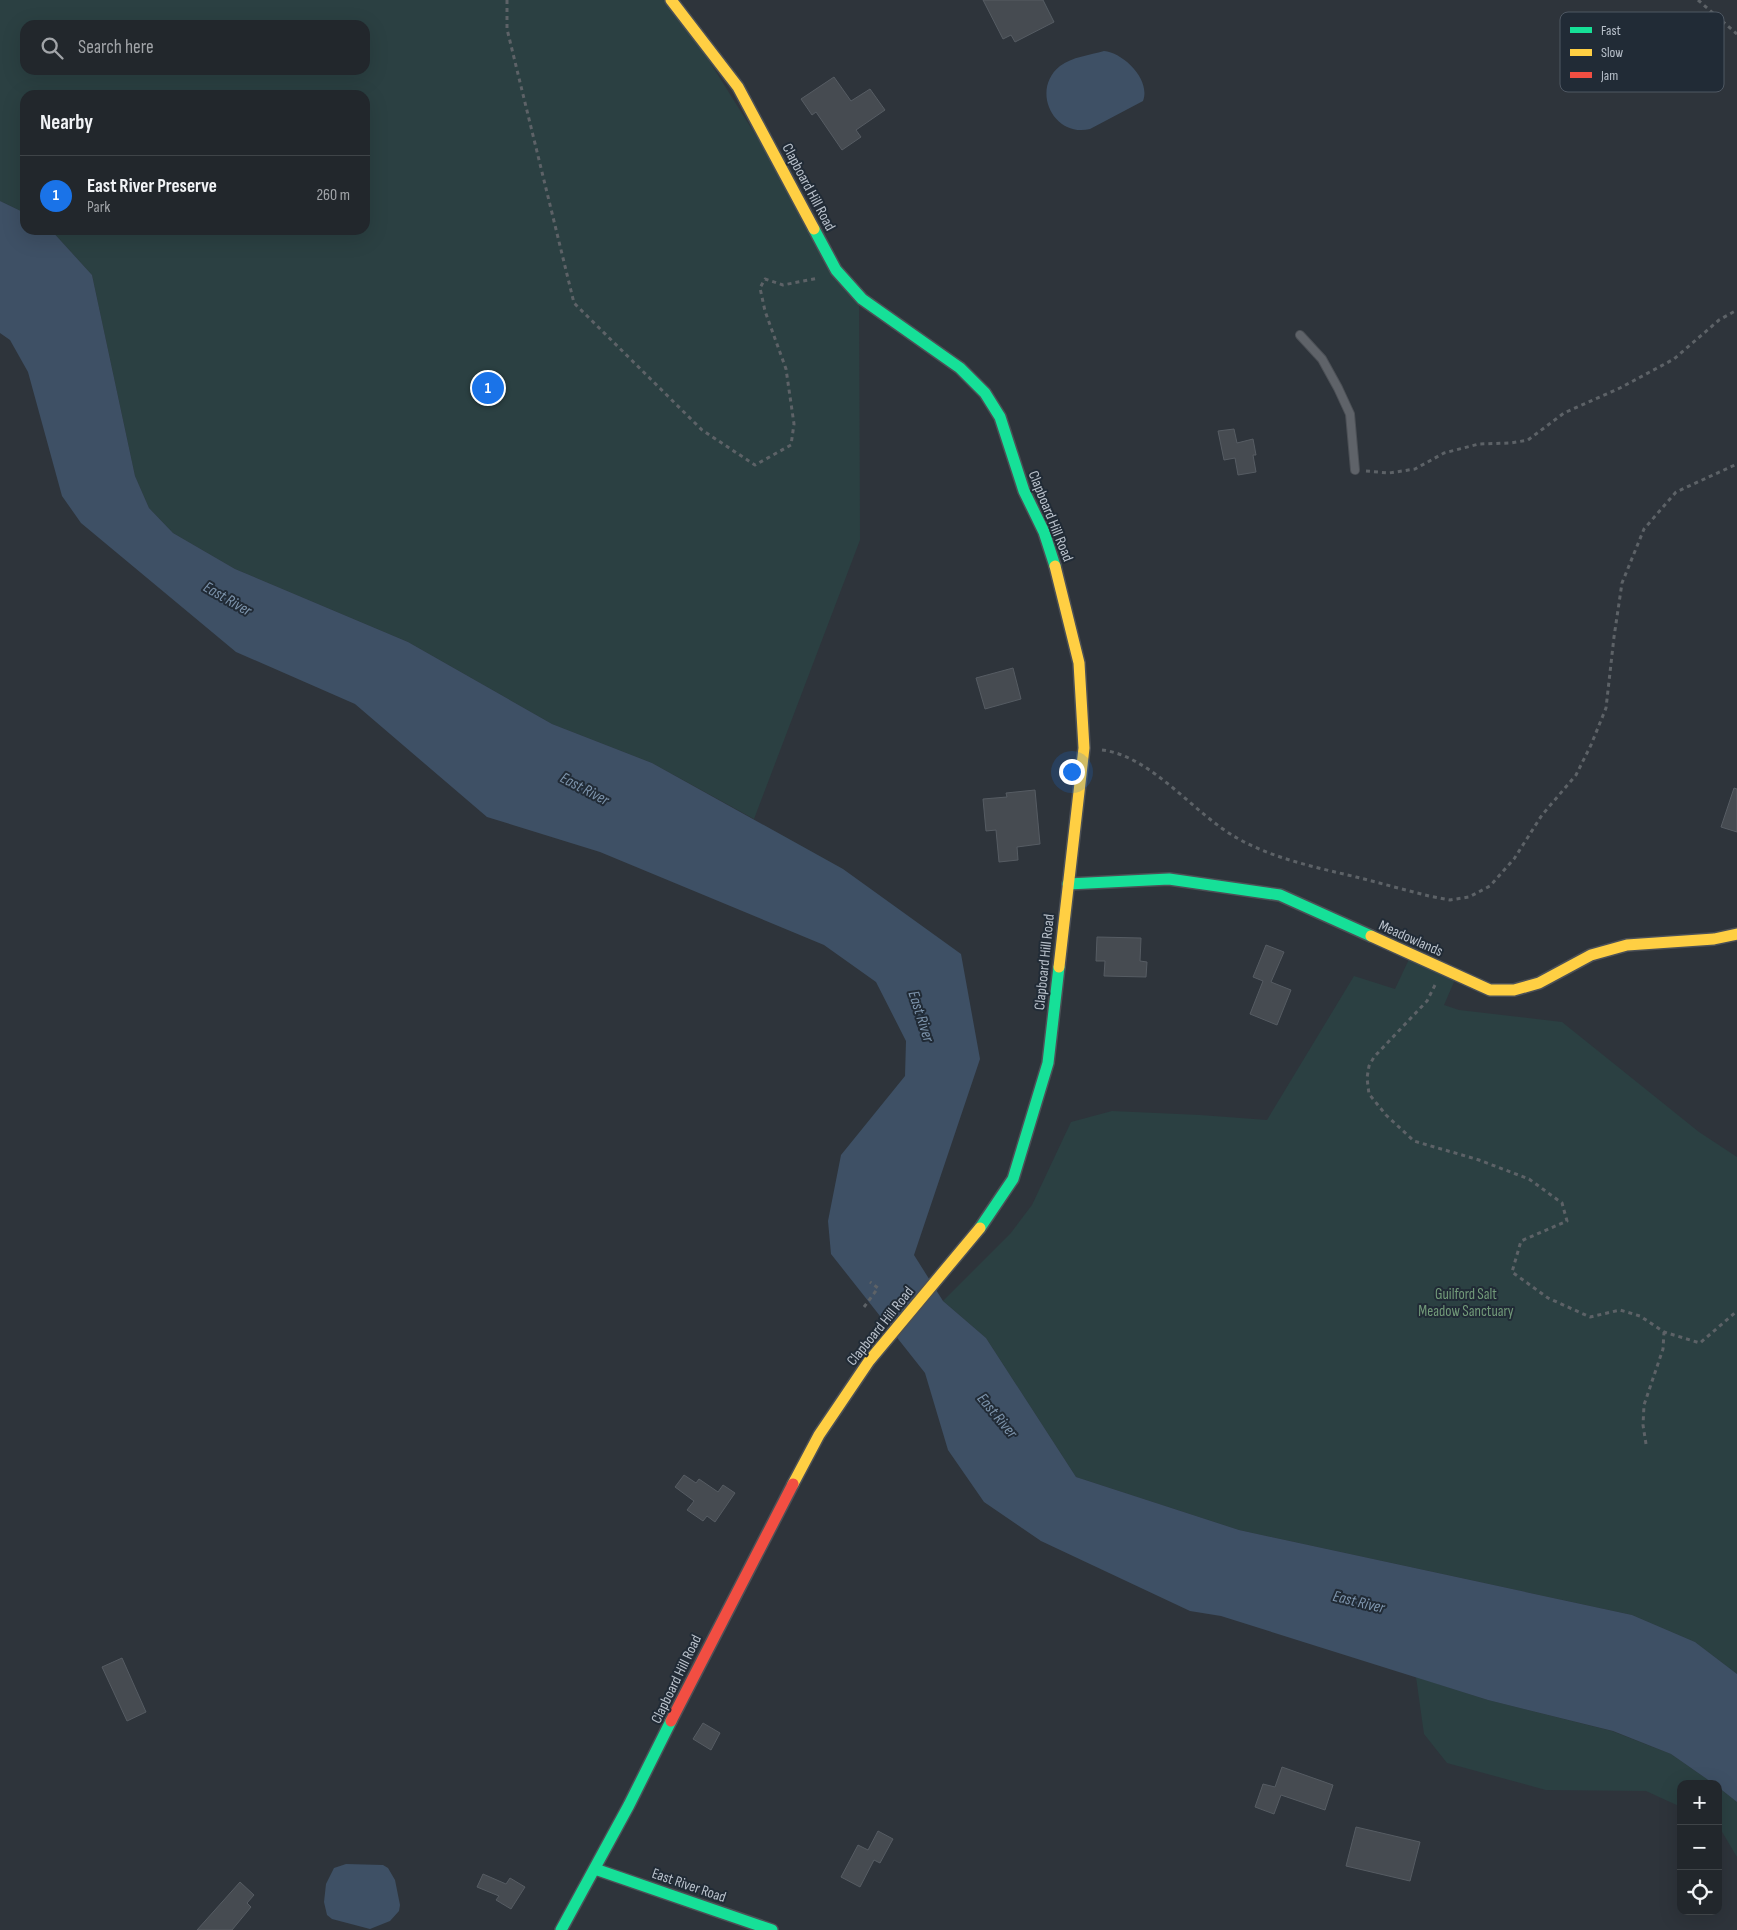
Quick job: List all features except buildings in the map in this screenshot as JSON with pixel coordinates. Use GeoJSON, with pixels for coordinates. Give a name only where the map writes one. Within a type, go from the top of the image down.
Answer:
{"type":"FeatureCollection","features":[{"type":"Feature","properties":{"kind":"street","name":"Clapboard Hill Road"},"geometry":{"type":"LineString","coordinates":[[561,1930],[595,1870],[791,1485],[819,1435],[880,1346],[975,1236],[1013,1179],[1048,1064],[1084,748],[1079,663],[1060,582],[1044,532],[1024,492],[1000,417],[986,394],[960,368],[862,299],[836,270],[738,87],[671,0]]}},
{"type":"Feature","properties":{"kind":"street","name":"Meadowlands"},"geometry":{"type":"LineString","coordinates":[[1068,884],[1169,879],[1280,895],[1490,990],[1514,990],[1539,983],[1592,955],[1627,945],[1714,938],[1737,934]]}},
{"type":"Feature","properties":{"kind":"street","name":"East River Road"},"geometry":{"type":"LineString","coordinates":[[595,1870],[772,1930]]}},
{"type":"Feature","properties":{"kind":"lane"},"geometry":{"type":"LineString","coordinates":[[1300,334],[1322,359],[1350,414],[1355,470]]}},
{"type":"Feature","properties":{"kind":"path"},"geometry":{"type":"LineString","coordinates":[[507,0],[507,29],[574,303],[702,430],[755,466],[791,445],[794,424],[786,369],[765,311],[760,288],[765,279],[783,285],[818,278],[827,279]]}},
{"type":"Feature","properties":{"kind":"path"},"geometry":{"type":"LineString","coordinates":[[1698,0],[1712,12]]}},
{"type":"Feature","properties":{"kind":"path"},"geometry":{"type":"LineString","coordinates":[[1724,23],[1737,34]]}},
{"type":"Feature","properties":{"kind":"path"},"geometry":{"type":"LineString","coordinates":[[1355,470],[1390,473],[1415,469],[1444,453],[1479,444],[1511,443],[1528,440],[1564,414],[1620,388],[1674,359],[1719,320],[1737,310]]}},
{"type":"Feature","properties":{"kind":"path"},"geometry":{"type":"LineString","coordinates":[[1084,748],[1125,754],[1175,788],[1202,814],[1237,838],[1288,861],[1429,896],[1450,900],[1470,897],[1490,886],[1514,859],[1542,815],[1576,775],[1592,746],[1606,708],[1622,583],[1644,528],[1676,492],[1737,464]]}},
{"type":"Feature","properties":{"kind":"path"},"geometry":{"type":"LineString","coordinates":[[1444,969],[1427,1001],[1374,1057],[1368,1066],[1369,1094],[1386,1115],[1414,1141],[1479,1160],[1529,1179],[1562,1203],[1567,1221],[1521,1241],[1512,1272],[1548,1298],[1590,1317],[1620,1310],[1640,1316],[1664,1332],[1700,1343],[1737,1311]]}},
{"type":"Feature","properties":{"kind":"path"},"geometry":{"type":"LineString","coordinates":[[864,1307],[878,1288],[870,1282]]}},
{"type":"Feature","properties":{"kind":"path"},"geometry":{"type":"LineString","coordinates":[[1646,1444],[1644,1405],[1663,1349],[1664,1332]]}},
{"type":"Feature","properties":{"kind":"green space"},"geometry":{"type":"Polygon","coordinates":[[[0,0],[671,0],[859,300],[860,540],[754,819],[652,763],[552,724],[408,642],[235,569],[173,533],[149,508],[135,476],[92,275],[56,235],[370,235],[370,90],[20,90],[20,211],[0,201],[0,0]]]}},
{"type":"Feature","properties":{"kind":"green space","name":"Guilford Salt Meadow Sanctuary"},"geometry":{"type":"Polygon","coordinates":[[[1411,955],[1457,975],[1444,1005],[1459,1010],[1562,1022],[1699,1132],[1737,1157],[1737,1674],[1695,1642],[1632,1615],[1239,1530],[1076,1477],[986,1338],[943,1301],[1010,1234],[1032,1205],[1071,1122],[1112,1111],[1267,1120],[1354,976],[1395,989],[1411,955]]]}},
{"type":"Feature","properties":{"kind":"green space"},"geometry":{"type":"Polygon","coordinates":[[[1416,1677],[1488,1700],[1612,1731],[1671,1754],[1708,1780],[1677,1780],[1677,1805],[1646,1791],[1546,1790],[1447,1763],[1424,1734],[1416,1677]]]}},
{"type":"Feature","properties":{"kind":"green space"},"geometry":{"type":"Polygon","coordinates":[[[1722,1790],[1737,1802],[1737,1857],[1722,1832],[1722,1790]]]}},
{"type":"Feature","properties":{"kind":"water"},"geometry":{"type":"Polygon","coordinates":[[[1104,51],[1120,57],[1134,69],[1143,85],[1143,101],[1090,129],[1077,130],[1066,126],[1050,110],[1047,99],[1047,87],[1051,76],[1060,66],[1070,60],[1104,51]]]}},
{"type":"Feature","properties":{"kind":"water","name":"East River"},"geometry":{"type":"Polygon","coordinates":[[[0,201],[20,211],[20,235],[56,235],[92,275],[135,476],[149,508],[173,533],[235,569],[408,642],[552,724],[652,763],[843,869],[961,954],[980,1059],[914,1255],[943,1301],[986,1338],[1076,1477],[1239,1530],[1632,1615],[1695,1642],[1737,1674],[1737,1802],[1722,1790],[1722,1780],[1708,1780],[1671,1754],[1613,1731],[1488,1700],[1221,1616],[1190,1611],[1041,1541],[984,1502],[948,1450],[925,1373],[831,1254],[828,1221],[841,1155],[905,1076],[906,1041],[876,982],[824,945],[600,852],[487,817],[355,704],[236,652],[81,523],[62,496],[28,372],[10,340],[0,333],[0,201]]]}},
{"type":"Feature","properties":{"kind":"water"},"geometry":{"type":"Polygon","coordinates":[[[346,1864],[383,1865],[388,1868],[395,1880],[400,1905],[399,1911],[390,1921],[370,1929],[332,1919],[327,1915],[324,1902],[326,1884],[334,1868],[346,1864]]]}},
{"type":"Feature","properties":{"kind":"traffic: fast"},"geometry":{"type":"LineString","coordinates":[[814,229],[836,270],[862,299],[960,368],[985,393],[1000,417],[1024,491],[1044,532],[1055,566]]}},
{"type":"Feature","properties":{"kind":"traffic: fast"},"geometry":{"type":"LineString","coordinates":[[1068,884],[1169,879],[1280,895],[1371,936]]}},
{"type":"Feature","properties":{"kind":"traffic: fast"},"geometry":{"type":"LineString","coordinates":[[980,1228],[1013,1179],[1048,1063],[1059,967]]}},
{"type":"Feature","properties":{"kind":"traffic: fast"},"geometry":{"type":"LineString","coordinates":[[561,1930],[629,1805],[671,1721]]}},
{"type":"Feature","properties":{"kind":"traffic: fast"},"geometry":{"type":"LineString","coordinates":[[595,1869],[772,1930]]}},
{"type":"Feature","properties":{"kind":"traffic: slow"},"geometry":{"type":"LineString","coordinates":[[671,0],[738,87],[814,229]]}},
{"type":"Feature","properties":{"kind":"traffic: slow"},"geometry":{"type":"LineString","coordinates":[[1055,566],[1079,663],[1084,748],[1059,967]]}},
{"type":"Feature","properties":{"kind":"traffic: slow"},"geometry":{"type":"LineString","coordinates":[[1371,936],[1490,990],[1514,990],[1539,983],[1591,955],[1627,945],[1714,939],[1737,934]]}},
{"type":"Feature","properties":{"kind":"traffic: slow"},"geometry":{"type":"LineString","coordinates":[[793,1484],[819,1435],[869,1361],[980,1228]]}},
{"type":"Feature","properties":{"kind":"traffic: jam"},"geometry":{"type":"LineString","coordinates":[[671,1721],[793,1484]]}},
{"type":"Feature","properties":{"kind":"place","name":"East River Preserve"},"geometry":{"type":"Point","coordinates":[488,388]}}]}
